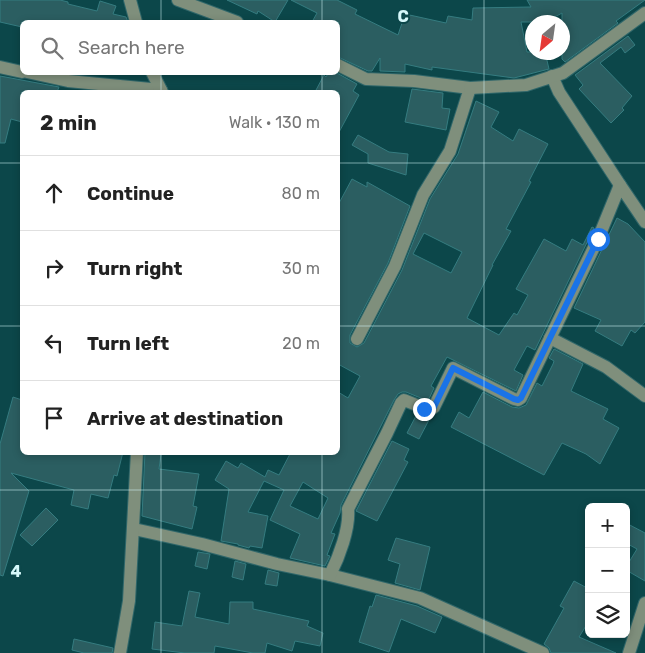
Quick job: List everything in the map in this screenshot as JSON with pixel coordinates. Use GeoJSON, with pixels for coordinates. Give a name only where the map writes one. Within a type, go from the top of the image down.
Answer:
{"type":"FeatureCollection","features":[{"type":"Feature","properties":{"kind":"street"},"geometry":{"type":"LineString","coordinates":[[130,0],[135,20]]}},
{"type":"Feature","properties":{"kind":"street"},"geometry":{"type":"LineString","coordinates":[[178,0],[232,20]]}},
{"type":"Feature","properties":{"kind":"street"},"geometry":{"type":"LineString","coordinates":[[210,12],[215,0]]}},
{"type":"Feature","properties":{"kind":"street"},"geometry":{"type":"LineString","coordinates":[[340,66],[366,79],[414,81],[470,88],[526,85],[563,72],[645,13]]}},
{"type":"Feature","properties":{"kind":"street"},"geometry":{"type":"LineString","coordinates":[[0,67],[20,72]]}},
{"type":"Feature","properties":{"kind":"street"},"geometry":{"type":"LineString","coordinates":[[41,75],[68,81],[152,90]]}},
{"type":"Feature","properties":{"kind":"street"},"geometry":{"type":"LineString","coordinates":[[153,75],[161,90]]}},
{"type":"Feature","properties":{"kind":"street"},"geometry":{"type":"LineString","coordinates":[[552,76],[559,92],[645,222]]}},
{"type":"Feature","properties":{"kind":"street"},"geometry":{"type":"LineString","coordinates":[[357,339],[395,266],[423,195],[450,151],[470,88]]}},
{"type":"Feature","properties":{"kind":"street"},"geometry":{"type":"LineString","coordinates":[[330,574],[336,563],[349,519],[348,509],[404,400],[429,410],[434,407],[453,368],[518,400],[521,398],[598,239],[620,185]]}},
{"type":"Feature","properties":{"kind":"street"},"geometry":{"type":"LineString","coordinates":[[550,338],[606,367],[645,396]]}},
{"type":"Feature","properties":{"kind":"street"},"geometry":{"type":"LineString","coordinates":[[120,653],[129,601],[137,455]]}},
{"type":"Feature","properties":{"kind":"street"},"geometry":{"type":"LineString","coordinates":[[134,529],[202,544],[277,564],[330,574],[420,598],[543,653]]}},
{"type":"Feature","properties":{"kind":"street"},"geometry":{"type":"LineString","coordinates":[[629,653],[645,603]]}},
{"type":"Feature","properties":{"kind":"building"},"geometry":{"type":"Polygon","coordinates":[[[0,0],[60,0],[68,2],[68,4],[97,11],[100,1],[116,6],[113,14],[126,17],[127,20],[20,20],[20,27],[0,22],[0,0]]]}},
{"type":"Feature","properties":{"kind":"building"},"geometry":{"type":"Polygon","coordinates":[[[227,0],[288,0],[276,20],[272,20],[258,11],[257,14],[227,0]]]}},
{"type":"Feature","properties":{"kind":"building"},"geometry":{"type":"Polygon","coordinates":[[[291,0],[337,0],[357,10],[355,14],[398,35],[405,14],[446,23],[448,16],[472,20],[473,8],[531,7],[527,0],[645,0],[616,21],[618,23],[570,58],[570,15],[562,15],[562,13],[558,15],[525,15],[525,22],[521,22],[525,42],[525,60],[547,60],[549,69],[514,78],[432,67],[432,70],[405,64],[405,72],[380,71],[380,58],[372,71],[368,71],[340,58],[340,20],[313,20],[317,13],[291,0]]]}},
{"type":"Feature","properties":{"kind":"building"},"geometry":{"type":"Polygon","coordinates":[[[628,36],[635,45],[625,53],[621,47],[600,63],[632,96],[622,108],[624,110],[611,123],[579,89],[583,85],[575,75],[628,36]]]}},
{"type":"Feature","properties":{"kind":"building"},"geometry":{"type":"Polygon","coordinates":[[[324,75],[326,77],[327,75],[340,75],[357,84],[353,91],[359,95],[340,130],[340,90],[316,90],[324,75]]]}},
{"type":"Feature","properties":{"kind":"building"},"geometry":{"type":"Polygon","coordinates":[[[0,76],[59,87],[58,90],[20,90],[20,121],[11,119],[5,143],[0,143],[0,76]]]}},
{"type":"Feature","properties":{"kind":"building"},"geometry":{"type":"Polygon","coordinates":[[[412,89],[443,93],[442,108],[450,109],[446,130],[405,122],[412,89]]]}},
{"type":"Feature","properties":{"kind":"building"},"geometry":{"type":"Polygon","coordinates":[[[476,101],[499,112],[491,127],[513,141],[519,129],[548,144],[529,181],[531,182],[506,229],[511,231],[492,265],[467,318],[499,335],[514,313],[517,315],[528,295],[516,289],[544,239],[566,251],[572,239],[583,245],[592,227],[594,228],[535,350],[527,346],[514,370],[523,375],[516,391],[447,357],[431,386],[434,388],[428,401],[406,392],[398,394],[341,505],[340,513],[331,533],[335,534],[327,555],[330,556],[325,566],[290,558],[300,534],[270,520],[284,490],[264,481],[248,512],[268,516],[262,548],[250,546],[249,548],[221,541],[229,489],[215,480],[226,461],[238,468],[241,463],[265,477],[268,470],[279,475],[289,455],[340,455],[340,393],[348,398],[360,376],[340,365],[340,201],[352,179],[367,187],[367,182],[410,206],[388,263],[350,335],[350,343],[357,347],[364,343],[402,270],[430,199],[458,154],[476,101]],[[424,233],[413,254],[451,273],[462,252],[424,233]],[[303,482],[290,506],[318,519],[328,498],[303,482]]]}},
{"type":"Feature","properties":{"kind":"building"},"geometry":{"type":"Polygon","coordinates":[[[358,135],[389,152],[408,154],[406,175],[368,163],[368,154],[352,145],[358,135]]]}},
{"type":"Feature","properties":{"kind":"building"},"geometry":{"type":"Polygon","coordinates":[[[617,218],[628,224],[645,242],[645,322],[635,333],[631,330],[622,346],[595,331],[601,320],[574,308],[617,218]]]}},
{"type":"Feature","properties":{"kind":"building"},"geometry":{"type":"Polygon","coordinates":[[[554,349],[583,364],[571,391],[608,409],[603,419],[619,428],[600,464],[586,454],[562,443],[544,475],[451,427],[459,412],[469,418],[483,392],[512,407],[519,408],[526,405],[537,383],[542,386],[553,364],[554,361],[549,358],[554,349]]]}},
{"type":"Feature","properties":{"kind":"building"},"geometry":{"type":"Polygon","coordinates":[[[13,397],[20,399],[20,455],[122,455],[117,476],[114,475],[108,498],[91,494],[88,509],[71,505],[74,490],[11,473],[29,491],[3,576],[0,575],[0,444],[13,397]]]}},
{"type":"Feature","properties":{"kind":"building"},"geometry":{"type":"Polygon","coordinates":[[[417,414],[430,418],[419,439],[407,433],[417,414]]]}},
{"type":"Feature","properties":{"kind":"building"},"geometry":{"type":"Polygon","coordinates":[[[392,441],[409,449],[404,460],[408,462],[377,521],[356,511],[392,441]]]}},
{"type":"Feature","properties":{"kind":"building"},"geometry":{"type":"Polygon","coordinates":[[[145,455],[161,455],[159,469],[199,474],[193,506],[197,507],[192,529],[142,516],[145,455]]]}},
{"type":"Feature","properties":{"kind":"building"},"geometry":{"type":"Polygon","coordinates":[[[46,508],[58,520],[32,546],[20,535],[46,508]]]}},
{"type":"Feature","properties":{"kind":"building"},"geometry":{"type":"Polygon","coordinates":[[[630,525],[645,533],[645,581],[630,572],[630,560],[637,549],[630,545],[630,525]]]}},
{"type":"Feature","properties":{"kind":"building"},"geometry":{"type":"Polygon","coordinates":[[[396,538],[430,547],[420,590],[395,583],[400,564],[388,560],[396,538]]]}},
{"type":"Feature","properties":{"kind":"building"},"geometry":{"type":"Polygon","coordinates":[[[198,552],[210,554],[207,569],[195,566],[198,552]]]}},
{"type":"Feature","properties":{"kind":"building"},"geometry":{"type":"Polygon","coordinates":[[[235,561],[246,564],[243,580],[232,577],[235,561]]]}},
{"type":"Feature","properties":{"kind":"building"},"geometry":{"type":"Polygon","coordinates":[[[268,570],[279,573],[277,586],[265,584],[268,570]]]}},
{"type":"Feature","properties":{"kind":"building"},"geometry":{"type":"Polygon","coordinates":[[[574,581],[585,587],[585,627],[579,637],[616,653],[551,653],[544,644],[564,608],[560,606],[574,581]]]}},
{"type":"Feature","properties":{"kind":"building"},"geometry":{"type":"Polygon","coordinates":[[[189,591],[200,593],[195,617],[229,624],[230,602],[253,602],[253,609],[309,621],[307,626],[323,633],[320,646],[295,641],[292,651],[267,643],[265,653],[253,653],[215,646],[214,653],[185,653],[152,649],[155,622],[182,626],[189,591]]]}},
{"type":"Feature","properties":{"kind":"building"},"geometry":{"type":"Polygon","coordinates":[[[376,595],[417,606],[442,617],[435,633],[401,619],[389,652],[359,642],[370,606],[372,607],[376,595]]]}},
{"type":"Feature","properties":{"kind":"building"},"geometry":{"type":"Polygon","coordinates":[[[74,639],[113,648],[112,653],[84,653],[72,650],[74,639]]]}},
{"type":"Feature","properties":{"kind":"route"},"geometry":{"type":"LineString","coordinates":[[424,409],[429,410],[434,407],[453,368],[514,399],[518,400],[521,398],[598,239]]}}]}
